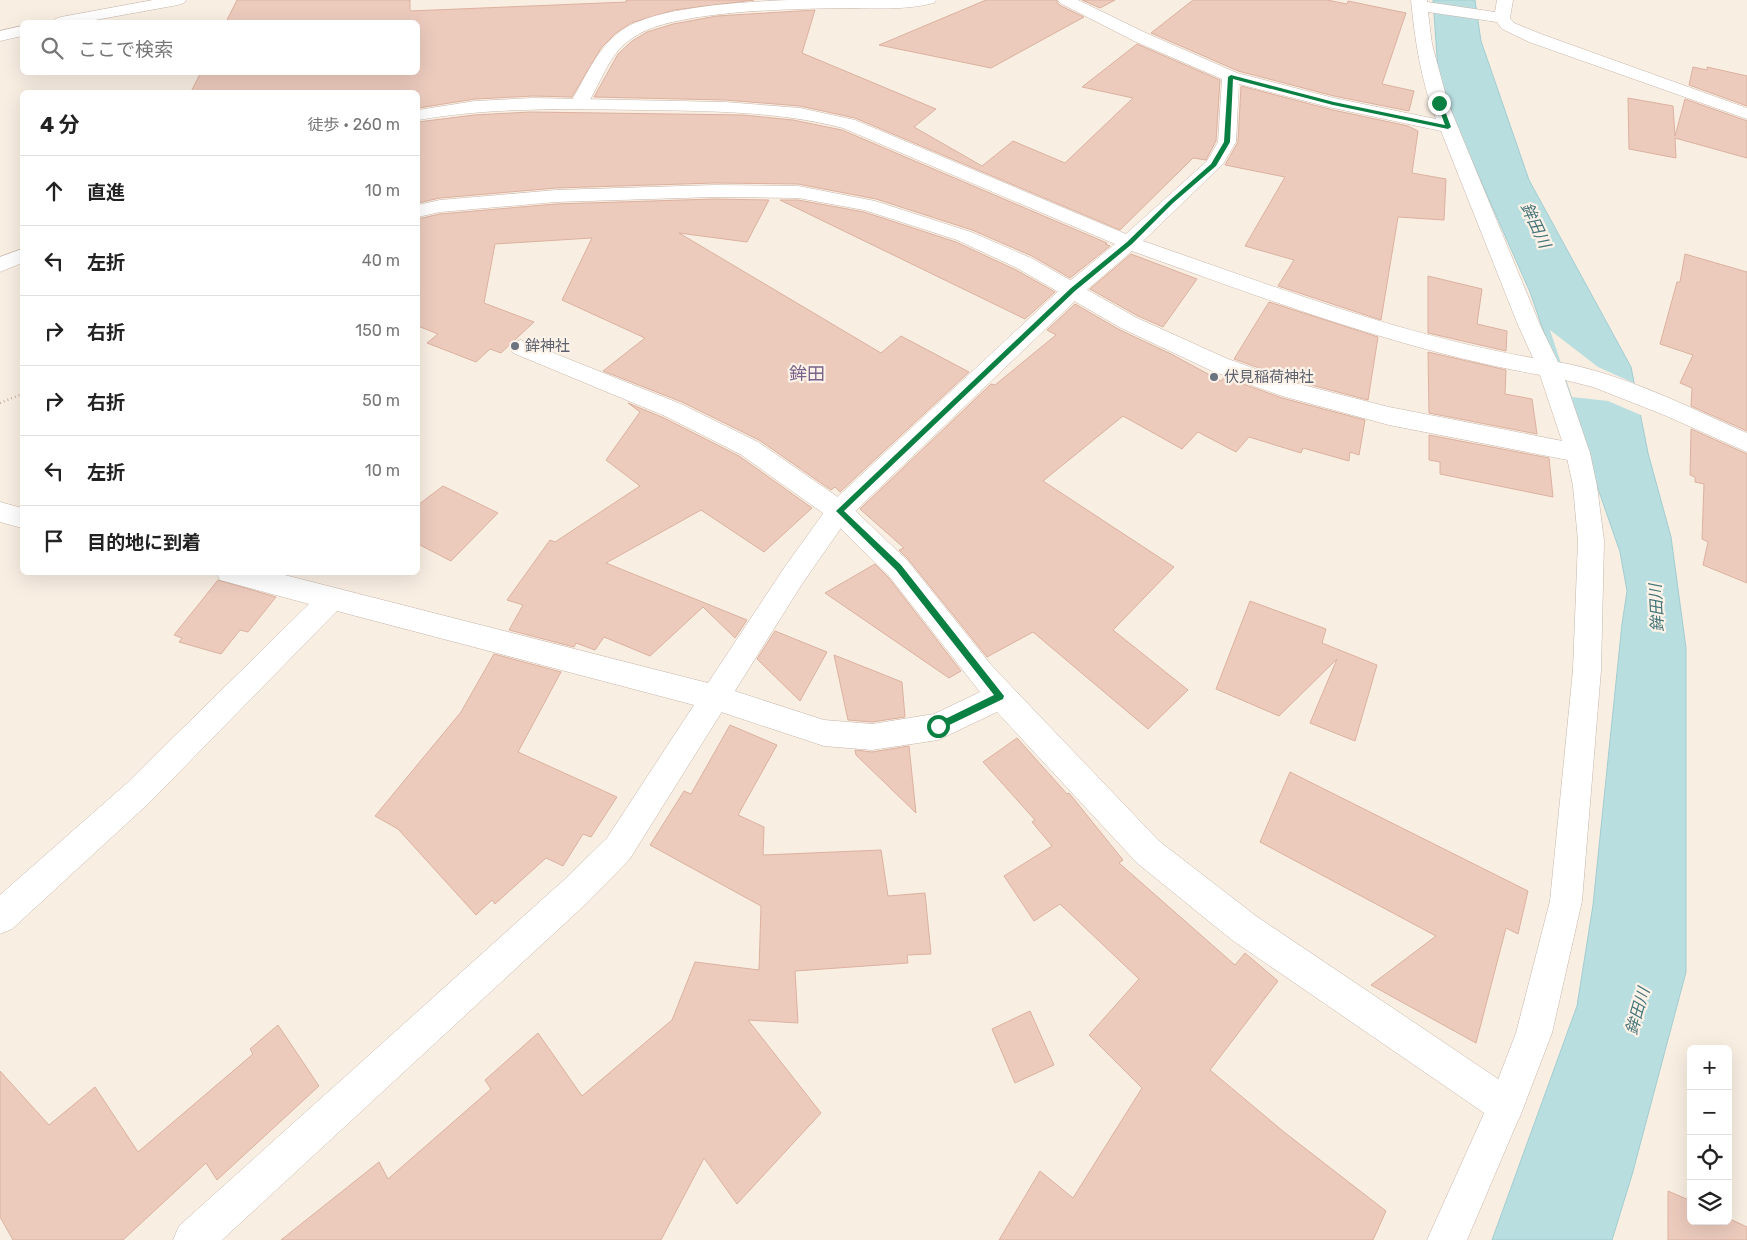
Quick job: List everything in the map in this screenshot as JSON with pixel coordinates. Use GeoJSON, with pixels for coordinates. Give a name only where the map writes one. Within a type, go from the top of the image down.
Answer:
{"type":"FeatureCollection","features":[{"type":"Feature","properties":{"kind":"street"},"geometry":{"type":"LineString","coordinates":[[72,20],[178,0]]}},
{"type":"Feature","properties":{"kind":"street"},"geometry":{"type":"LineString","coordinates":[[579,104],[611,48],[636,28],[655,20],[711,4],[902,3],[928,0]]}},
{"type":"Feature","properties":{"kind":"street"},"geometry":{"type":"LineString","coordinates":[[1066,0],[1140,38],[1231,77],[1333,103],[1448,127]]}},
{"type":"Feature","properties":{"kind":"street"},"geometry":{"type":"LineString","coordinates":[[1499,18],[1505,0]]}},
{"type":"Feature","properties":{"kind":"street"},"geometry":{"type":"LineString","coordinates":[[1448,1240],[1506,1106],[1534,1033],[1566,901],[1587,670],[1591,551],[1585,486],[1559,371],[1530,325],[1495,235],[1448,127],[1433,81],[1424,44],[1423,4],[1499,18],[1508,26],[1535,38],[1747,114]]}},
{"type":"Feature","properties":{"kind":"street"},"geometry":{"type":"LineString","coordinates":[[0,36],[20,31]]}},
{"type":"Feature","properties":{"kind":"street"},"geometry":{"type":"LineString","coordinates":[[194,1240],[577,890],[618,849],[793,576],[839,511],[1073,290],[1130,243],[1171,202],[1214,164],[1227,142],[1231,77]]}},
{"type":"Feature","properties":{"kind":"street"},"geometry":{"type":"LineString","coordinates":[[420,115],[507,105],[579,104],[766,108],[818,114],[849,124],[1130,243],[1262,290],[1398,334],[1506,361],[1600,381],[1672,409],[1747,443]]}},
{"type":"Feature","properties":{"kind":"street"},"geometry":{"type":"LineString","coordinates":[[420,211],[440,206],[556,196],[714,191],[798,192],[868,205],[964,236],[1024,264],[1129,323],[1220,365],[1290,390],[1389,416],[1578,453]]}},
{"type":"Feature","properties":{"kind":"street"},"geometry":{"type":"LineString","coordinates":[[0,264],[20,257]]}},
{"type":"Feature","properties":{"kind":"street"},"geometry":{"type":"LineString","coordinates":[[521,348],[672,410],[749,448],[839,511],[898,568],[1000,696],[1148,852],[1244,928],[1506,1106]]}},
{"type":"Feature","properties":{"kind":"street"},"geometry":{"type":"LineString","coordinates":[[0,512],[20,517]]}},
{"type":"Feature","properties":{"kind":"street"},"geometry":{"type":"LineString","coordinates":[[240,575],[716,698],[824,733],[872,737],[938,726],[1000,696]]}},
{"type":"Feature","properties":{"kind":"street"},"geometry":{"type":"LineString","coordinates":[[0,917],[138,793],[332,599]]}},
{"type":"Feature","properties":{"kind":"path"},"geometry":{"type":"LineString","coordinates":[[0,403],[20,395]]}},
{"type":"Feature","properties":{"kind":"water","name":"鉾田川"},"geometry":{"type":"Polygon","coordinates":[[[1433,0],[1475,0],[1481,41],[1529,180],[1631,367],[1648,453],[1671,537],[1686,648],[1686,972],[1632,1175],[1612,1240],[1492,1240],[1577,1006],[1593,905],[1627,591],[1620,552],[1530,292],[1457,127],[1438,70],[1433,0]]]}},
{"type":"Feature","properties":{"kind":"pier"},"geometry":{"type":"Polygon","coordinates":[[[1550,330],[1598,367],[1636,384],[1643,416],[1608,401],[1572,397],[1550,330]]]}},
{"type":"Feature","properties":{"kind":"building"},"geometry":{"type":"Polygon","coordinates":[[[237,0],[410,0],[410,11],[627,2],[626,0],[754,0],[674,10],[631,23],[616,33],[601,48],[572,97],[533,96],[475,99],[420,108],[420,90],[192,90],[200,75],[420,75],[420,20],[227,20],[237,0]]]}},
{"type":"Feature","properties":{"kind":"building"},"geometry":{"type":"Polygon","coordinates":[[[986,0],[1056,0],[1059,5],[1084,17],[991,68],[879,45],[986,0]]]}},
{"type":"Feature","properties":{"kind":"building"},"geometry":{"type":"Polygon","coordinates":[[[1082,0],[1115,0],[1100,8],[1082,0]]]}},
{"type":"Feature","properties":{"kind":"building"},"geometry":{"type":"Polygon","coordinates":[[[1193,0],[1327,0],[1347,4],[1348,1],[1406,13],[1382,84],[1414,91],[1409,111],[1334,96],[1238,71],[1151,33],[1193,0]]]}},
{"type":"Feature","properties":{"kind":"building"},"geometry":{"type":"Polygon","coordinates":[[[815,10],[802,53],[936,109],[914,127],[982,166],[1013,141],[1065,163],[1133,98],[1082,87],[1137,44],[1220,80],[1216,141],[1206,160],[1193,158],[1120,230],[855,118],[800,106],[725,100],[594,97],[618,54],[632,41],[647,32],[673,24],[717,16],[815,10]]]}},
{"type":"Feature","properties":{"kind":"building"},"geometry":{"type":"Polygon","coordinates":[[[1693,67],[1707,70],[1707,67],[1747,76],[1747,106],[1689,85],[1693,67]]]}},
{"type":"Feature","properties":{"kind":"building"},"geometry":{"type":"Polygon","coordinates":[[[1241,86],[1333,110],[1408,126],[1418,131],[1412,173],[1446,179],[1444,220],[1398,217],[1381,320],[1278,286],[1294,260],[1245,246],[1285,177],[1225,165],[1238,142],[1241,86]]]}},
{"type":"Feature","properties":{"kind":"building"},"geometry":{"type":"Polygon","coordinates":[[[1628,98],[1673,106],[1675,136],[1685,99],[1747,121],[1747,158],[1675,138],[1676,158],[1629,149],[1628,98]]]}},
{"type":"Feature","properties":{"kind":"building"},"geometry":{"type":"Polygon","coordinates":[[[530,112],[743,115],[793,120],[842,130],[1107,243],[1105,244],[1110,246],[1070,278],[1032,256],[972,230],[876,199],[798,184],[714,183],[556,188],[440,198],[420,203],[420,122],[474,115],[530,112]]]}},
{"type":"Feature","properties":{"kind":"building"},"geometry":{"type":"Polygon","coordinates":[[[714,199],[769,200],[747,242],[679,233],[881,353],[901,336],[969,372],[840,492],[835,487],[831,490],[759,440],[682,402],[603,371],[645,338],[562,300],[592,238],[495,244],[484,303],[534,322],[501,353],[490,349],[476,362],[427,343],[438,334],[420,327],[420,219],[440,214],[556,204],[714,199]]]}},
{"type":"Feature","properties":{"kind":"building"},"geometry":{"type":"Polygon","coordinates":[[[780,200],[798,200],[864,212],[956,242],[1016,270],[1055,292],[1025,319],[780,200]]]}},
{"type":"Feature","properties":{"kind":"building"},"geometry":{"type":"Polygon","coordinates":[[[1131,254],[1197,279],[1163,327],[1138,316],[1090,289],[1131,254]]]}},
{"type":"Feature","properties":{"kind":"building"},"geometry":{"type":"Polygon","coordinates":[[[1685,254],[1747,272],[1747,431],[1691,406],[1692,388],[1680,383],[1693,355],[1660,344],[1677,282],[1680,282],[1685,254]]]}},
{"type":"Feature","properties":{"kind":"building"},"geometry":{"type":"Polygon","coordinates":[[[1428,276],[1482,289],[1477,324],[1507,331],[1506,351],[1428,333],[1428,276]]]}},
{"type":"Feature","properties":{"kind":"building"},"geometry":{"type":"Polygon","coordinates":[[[1269,302],[1378,337],[1368,400],[1296,381],[1234,359],[1269,302]]]}},
{"type":"Feature","properties":{"kind":"building"},"geometry":{"type":"Polygon","coordinates":[[[1075,304],[1120,330],[1171,354],[1221,381],[1224,377],[1282,398],[1365,420],[1359,455],[1350,452],[1349,461],[1303,448],[1301,453],[1249,437],[1236,452],[1198,432],[1182,449],[1123,416],[1043,481],[1174,567],[1113,630],[1188,690],[1148,729],[1033,632],[987,657],[899,550],[904,548],[860,509],[991,384],[995,385],[1056,335],[1047,330],[1075,304]]]}},
{"type":"Feature","properties":{"kind":"building"},"geometry":{"type":"Polygon","coordinates":[[[1428,352],[1506,370],[1505,394],[1532,399],[1537,434],[1429,413],[1428,352]]]}},
{"type":"Feature","properties":{"kind":"building"},"geometry":{"type":"Polygon","coordinates":[[[628,403],[664,418],[739,456],[812,508],[764,552],[701,510],[606,563],[747,620],[735,638],[703,607],[650,656],[604,637],[595,650],[576,643],[574,647],[509,630],[523,605],[507,600],[550,540],[555,542],[640,486],[606,460],[640,412],[628,403]]]}},
{"type":"Feature","properties":{"kind":"building"},"geometry":{"type":"Polygon","coordinates":[[[1691,429],[1747,454],[1747,583],[1703,565],[1708,542],[1702,539],[1704,484],[1695,482],[1695,477],[1690,475],[1691,429]]]}},
{"type":"Feature","properties":{"kind":"building"},"geometry":{"type":"Polygon","coordinates":[[[1429,435],[1549,458],[1553,497],[1440,474],[1440,462],[1429,460],[1429,435]]]}},
{"type":"Feature","properties":{"kind":"building"},"geometry":{"type":"Polygon","coordinates":[[[443,486],[498,513],[451,561],[420,545],[420,503],[443,486]]]}},
{"type":"Feature","properties":{"kind":"building"},"geometry":{"type":"Polygon","coordinates":[[[875,564],[888,577],[961,671],[949,678],[825,593],[875,564]]]}},
{"type":"Feature","properties":{"kind":"building"},"geometry":{"type":"Polygon","coordinates":[[[218,580],[276,597],[248,632],[240,630],[221,654],[179,642],[182,638],[174,635],[218,580]]]}},
{"type":"Feature","properties":{"kind":"building"},"geometry":{"type":"Polygon","coordinates":[[[1250,601],[1326,629],[1322,643],[1377,665],[1355,741],[1310,723],[1337,659],[1279,716],[1216,689],[1250,601]]]}},
{"type":"Feature","properties":{"kind":"building"},"geometry":{"type":"Polygon","coordinates":[[[775,631],[827,652],[800,701],[757,659],[775,631]]]}},
{"type":"Feature","properties":{"kind":"building"},"geometry":{"type":"Polygon","coordinates":[[[494,654],[561,672],[518,752],[617,797],[591,837],[583,834],[563,866],[546,858],[495,904],[492,900],[476,915],[398,829],[375,816],[461,712],[494,654]]]}},
{"type":"Feature","properties":{"kind":"building"},"geometry":{"type":"Polygon","coordinates":[[[834,655],[902,682],[905,717],[872,722],[848,720],[834,655]]]}},
{"type":"Feature","properties":{"kind":"building"},"geometry":{"type":"Polygon","coordinates":[[[730,725],[777,745],[738,815],[764,827],[763,855],[881,850],[888,896],[925,893],[931,954],[907,955],[908,963],[795,971],[798,1023],[748,1020],[821,1113],[737,1204],[704,1158],[661,1240],[281,1240],[379,1162],[388,1179],[491,1089],[485,1080],[538,1033],[582,1096],[672,1020],[695,962],[759,970],[761,906],[650,845],[684,791],[691,794],[730,725]]]}},
{"type":"Feature","properties":{"kind":"building"},"geometry":{"type":"Polygon","coordinates":[[[1017,738],[1067,794],[1069,793],[1123,860],[1119,863],[1235,965],[1245,953],[1278,981],[1210,1070],[1284,1132],[1386,1211],[1373,1240],[999,1240],[1040,1171],[1073,1198],[1142,1088],[1089,1035],[1139,979],[1060,904],[1034,921],[1004,876],[1052,846],[1032,822],[1035,820],[983,762],[1017,738]]]}},
{"type":"Feature","properties":{"kind":"building"},"geometry":{"type":"Polygon","coordinates":[[[909,746],[916,813],[856,755],[855,750],[872,752],[909,746]]]}},
{"type":"Feature","properties":{"kind":"building"},"geometry":{"type":"Polygon","coordinates":[[[1290,772],[1528,891],[1518,934],[1506,928],[1476,1043],[1371,985],[1436,936],[1260,842],[1290,772]]]}},
{"type":"Feature","properties":{"kind":"building"},"geometry":{"type":"Polygon","coordinates":[[[1030,1011],[1054,1065],[1015,1083],[992,1029],[1030,1011]]]}},
{"type":"Feature","properties":{"kind":"building"},"geometry":{"type":"Polygon","coordinates":[[[278,1025],[319,1086],[217,1180],[206,1163],[123,1240],[13,1240],[0,1217],[0,1071],[49,1125],[95,1087],[138,1152],[253,1054],[250,1049],[278,1025]]]}},
{"type":"Feature","properties":{"kind":"building"},"geometry":{"type":"Polygon","coordinates":[[[1668,1191],[1687,1199],[1687,1225],[1732,1225],[1732,1220],[1747,1227],[1747,1240],[1668,1240],[1668,1191]]]}},
{"type":"Feature","properties":{"kind":"place","name":"鉾神社"},"geometry":{"type":"Point","coordinates":[515,346]}},
{"type":"Feature","properties":{"kind":"place","name":"伏見稲荷神社"},"geometry":{"type":"Point","coordinates":[1214,377]}},
{"type":"Feature","properties":{"kind":"district","name":"鉾田"},"geometry":{"type":"Point","coordinates":[807,374]}},
{"type":"Feature","properties":{"kind":"route"},"geometry":{"type":"LineString","coordinates":[[938,726],[1000,696],[898,568],[839,511],[1073,290],[1130,243],[1171,202],[1214,164],[1227,142],[1231,77],[1333,103],[1448,127],[1439,103]]}}]}
